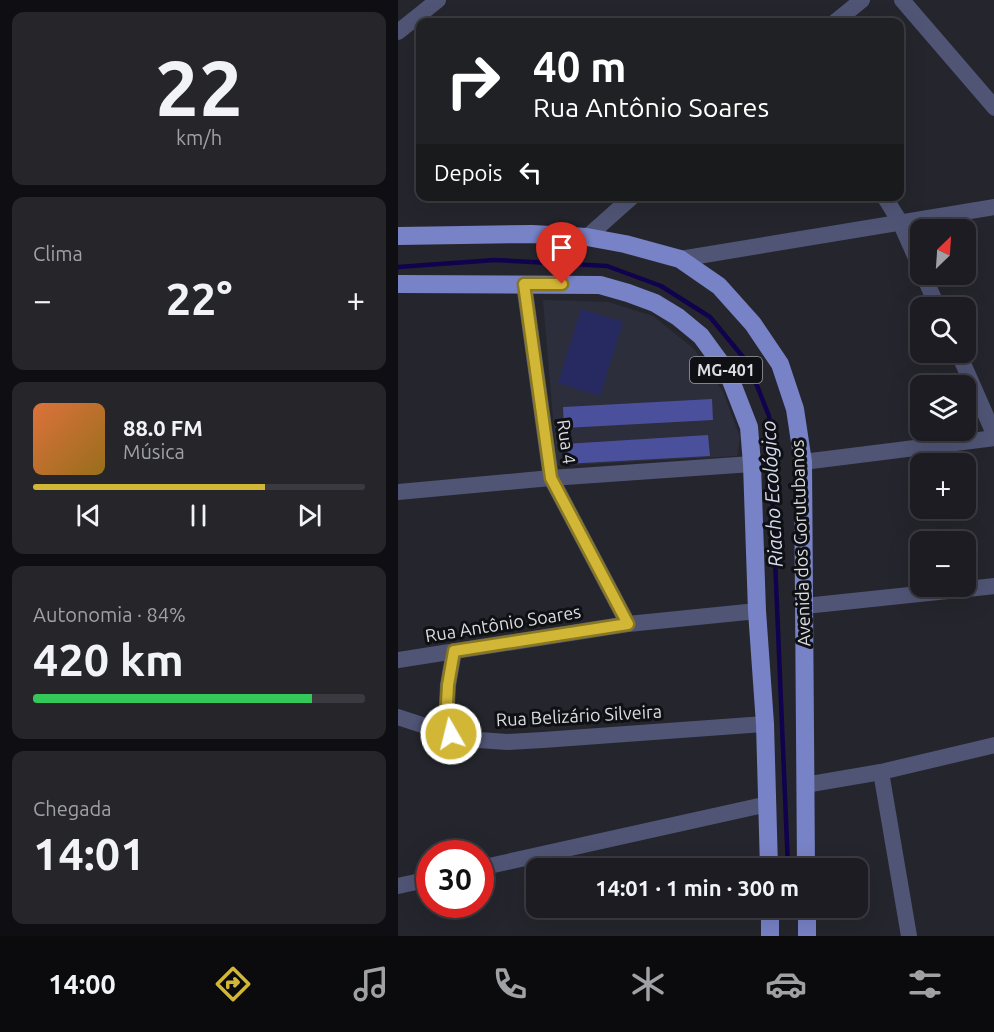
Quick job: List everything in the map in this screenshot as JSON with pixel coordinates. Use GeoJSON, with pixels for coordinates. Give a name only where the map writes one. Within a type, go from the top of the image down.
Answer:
{"type":"FeatureCollection","features":[{"type":"Feature","properties":{"kind":"main road","name":"Avenida dos Gorutubanos"},"geometry":{"type":"LineString","coordinates":[[398,237],[532,234],[587,237],[625,244],[680,259],[719,286],[753,324],[780,364],[795,409],[803,462],[806,858]]}},
{"type":"Feature","properties":{"kind":"main road","name":"MG-401"},"geometry":{"type":"LineString","coordinates":[[398,284],[600,285],[655,303],[678,317],[701,336],[728,373],[749,427],[757,611],[765,724],[769,858]]}},
{"type":"Feature","properties":{"kind":"main road"},"geometry":{"type":"LineString","coordinates":[[770,918],[770,936]]}},
{"type":"Feature","properties":{"kind":"main road"},"geometry":{"type":"LineString","coordinates":[[807,918],[807,936]]}},
{"type":"Feature","properties":{"kind":"street"},"geometry":{"type":"LineString","coordinates":[[398,32],[437,0]]}},
{"type":"Feature","properties":{"kind":"street"},"geometry":{"type":"LineString","coordinates":[[840,18],[862,0]]}},
{"type":"Feature","properties":{"kind":"street"},"geometry":{"type":"LineString","coordinates":[[902,0],[995,108]]}},
{"type":"Feature","properties":{"kind":"street"},"geometry":{"type":"LineString","coordinates":[[587,237],[627,201]]}},
{"type":"Feature","properties":{"kind":"street"},"geometry":{"type":"LineString","coordinates":[[887,201],[910,244]]}},
{"type":"Feature","properties":{"kind":"street"},"geometry":{"type":"LineString","coordinates":[[680,259],[995,207]]}},
{"type":"Feature","properties":{"kind":"street","name":"Rua 4"},"geometry":{"type":"LineString","coordinates":[[524,284],[551,478],[628,624]]}},
{"type":"Feature","properties":{"kind":"street"},"geometry":{"type":"LineString","coordinates":[[803,462],[995,437],[963,363]]}},
{"type":"Feature","properties":{"kind":"street"},"geometry":{"type":"LineString","coordinates":[[398,506],[403,491],[752,464]]}},
{"type":"Feature","properties":{"kind":"street"},"geometry":{"type":"LineString","coordinates":[[805,606],[995,585]]}},
{"type":"Feature","properties":{"kind":"street","name":"Rua Antônio Soares"},"geometry":{"type":"LineString","coordinates":[[398,660],[628,624],[757,611]]}},
{"type":"Feature","properties":{"kind":"street"},"geometry":{"type":"LineString","coordinates":[[451,734],[447,704],[454,651]]}},
{"type":"Feature","properties":{"kind":"street","name":"Rua Belizário Silveira"},"geometry":{"type":"LineString","coordinates":[[398,717],[465,739],[507,742],[765,724]]}},
{"type":"Feature","properties":{"kind":"street"},"geometry":{"type":"LineString","coordinates":[[806,785],[881,772],[995,746]]}},
{"type":"Feature","properties":{"kind":"street"},"geometry":{"type":"LineString","coordinates":[[881,772],[909,936]]}},
{"type":"Feature","properties":{"kind":"street"},"geometry":{"type":"LineString","coordinates":[[494,865],[768,804]]}},
{"type":"Feature","properties":{"kind":"street"},"geometry":{"type":"LineString","coordinates":[[398,886],[416,882]]}},
{"type":"Feature","properties":{"kind":"shaded area"},"geometry":{"type":"Polygon","coordinates":[[[543,300],[608,302],[653,316],[694,349],[723,392],[740,437],[737,456],[557,466],[543,300]]]}},
{"type":"Feature","properties":{"kind":"shaded area"},"geometry":{"type":"Polygon","coordinates":[[[581,309],[623,322],[600,396],[558,383],[581,309]]]}},
{"type":"Feature","properties":{"kind":"building"},"geometry":{"type":"Polygon","coordinates":[[[712,399],[713,420],[564,428],[563,407],[712,399]]]}},
{"type":"Feature","properties":{"kind":"building"},"geometry":{"type":"Polygon","coordinates":[[[708,435],[710,456],[565,464],[564,444],[708,435]]]}},
{"type":"Feature","properties":{"kind":"waterway","name":"Riacho Ecológico"},"geometry":{"type":"LineString","coordinates":[[398,267],[495,260],[607,266],[661,286],[710,317],[748,363],[769,416],[788,858]]}},
{"type":"Feature","properties":{"kind":"route"},"geometry":{"type":"LineString","coordinates":[[451,734],[447,704],[454,651],[628,624],[551,478],[524,284],[562,284]]}}]}
